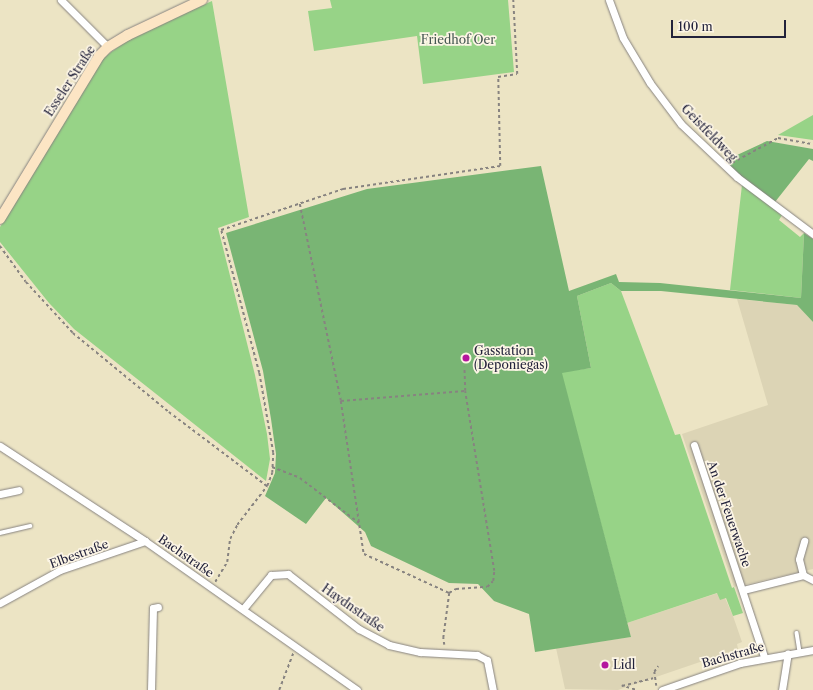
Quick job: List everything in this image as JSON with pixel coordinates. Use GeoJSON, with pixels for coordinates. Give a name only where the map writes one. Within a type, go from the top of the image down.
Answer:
{"type":"FeatureCollection","features":[{"type":"Feature","properties":{"kind":"main road","name":"Esseler Straße"},"geometry":{"type":"LineString","coordinates":[[0,219],[99,56],[108,46],[202,0]]}},
{"type":"Feature","properties":{"kind":"street"},"geometry":{"type":"LineString","coordinates":[[61,0],[108,46]]}},
{"type":"Feature","properties":{"kind":"street","name":"Geistfeldweg"},"geometry":{"type":"LineString","coordinates":[[609,0],[623,38],[650,83],[681,124],[725,167],[813,234]]}},
{"type":"Feature","properties":{"kind":"street","name":"An der Feuerwache"},"geometry":{"type":"LineString","coordinates":[[694,445],[764,657]]}},
{"type":"Feature","properties":{"kind":"street","name":"Bachstraße"},"geometry":{"type":"LineString","coordinates":[[0,446],[145,541],[244,609],[357,690]]}},
{"type":"Feature","properties":{"kind":"street"},"geometry":{"type":"LineString","coordinates":[[0,494],[19,490]]}},
{"type":"Feature","properties":{"kind":"street","name":"Elbestraße"},"geometry":{"type":"LineString","coordinates":[[0,603],[60,570],[145,541]]}},
{"type":"Feature","properties":{"kind":"street"},"geometry":{"type":"LineString","coordinates":[[803,575],[799,559],[804,541]]}},
{"type":"Feature","properties":{"kind":"street","name":"Haydnstraße"},"geometry":{"type":"LineString","coordinates":[[244,609],[271,575],[288,574],[360,629],[389,645],[420,652],[477,655],[487,660],[493,690]]}},
{"type":"Feature","properties":{"kind":"street"},"geometry":{"type":"LineString","coordinates":[[743,590],[803,575],[813,580]]}},
{"type":"Feature","properties":{"kind":"street"},"geometry":{"type":"LineString","coordinates":[[151,690],[153,608],[158,607]]}},
{"type":"Feature","properties":{"kind":"street","name":"Bachstraße"},"geometry":{"type":"LineString","coordinates":[[662,690],[732,665],[764,657],[813,650]]}},
{"type":"Feature","properties":{"kind":"street"},"geometry":{"type":"LineString","coordinates":[[782,690],[788,653]]}},
{"type":"Feature","properties":{"kind":"lane"},"geometry":{"type":"LineString","coordinates":[[0,533],[30,526]]}},
{"type":"Feature","properties":{"kind":"lane"},"geometry":{"type":"LineString","coordinates":[[798,633],[800,652]]}},
{"type":"Feature","properties":{"kind":"path"},"geometry":{"type":"LineString","coordinates":[[212,587],[227,562],[230,539],[237,526],[267,486],[272,467],[272,447],[259,373],[221,230],[367,184],[500,166],[498,77],[517,74],[513,0]]}},
{"type":"Feature","properties":{"kind":"path"},"geometry":{"type":"LineString","coordinates":[[725,167],[778,138],[813,144]]}},
{"type":"Feature","properties":{"kind":"path"},"geometry":{"type":"LineString","coordinates":[[300,204],[341,401],[364,554],[449,593]]}},
{"type":"Feature","properties":{"kind":"path"},"geometry":{"type":"LineString","coordinates":[[0,246],[26,282],[73,333],[169,412],[267,486]]}},
{"type":"Feature","properties":{"kind":"path"},"geometry":{"type":"LineString","coordinates":[[444,653],[442,638],[449,593],[456,588],[487,587],[492,581],[494,571],[465,391],[464,367]]}},
{"type":"Feature","properties":{"kind":"path"},"geometry":{"type":"LineString","coordinates":[[341,401],[465,391]]}},
{"type":"Feature","properties":{"kind":"path"},"geometry":{"type":"LineString","coordinates":[[272,467],[300,478],[359,523]]}},
{"type":"Feature","properties":{"kind":"path"},"geometry":{"type":"LineString","coordinates":[[279,690],[296,646]]}},
{"type":"Feature","properties":{"kind":"path"},"geometry":{"type":"LineString","coordinates":[[655,685],[653,678],[654,672],[658,666]]}},
{"type":"Feature","properties":{"kind":"path"},"geometry":{"type":"LineString","coordinates":[[635,690],[622,686],[653,678]]}},
{"type":"Feature","properties":{"kind":"shaded area"},"geometry":{"type":"Polygon","coordinates":[[[737,299],[797,305],[813,322],[813,569],[734,587],[682,434],[768,405],[737,299]]]}},
{"type":"Feature","properties":{"kind":"shaded area"},"geometry":{"type":"Polygon","coordinates":[[[718,593],[725,598],[733,616],[742,642],[737,644],[738,649],[618,690],[565,689],[556,648],[631,637],[627,623],[718,593]]]}},
{"type":"Feature","properties":{"kind":"green space","name":"Friedhof Oer"},"geometry":{"type":"Polygon","coordinates":[[[330,0],[508,0],[514,72],[423,84],[417,36],[314,51],[308,11],[332,8],[330,0]]]}},
{"type":"Feature","properties":{"kind":"green space"},"geometry":{"type":"Polygon","coordinates":[[[212,1],[249,217],[218,228],[255,375],[267,434],[270,459],[266,481],[74,329],[49,303],[0,242],[0,227],[103,58],[132,37],[212,1]]]}},
{"type":"Feature","properties":{"kind":"green space"},"geometry":{"type":"Polygon","coordinates":[[[813,115],[813,140],[778,135],[813,115]]]}},
{"type":"Feature","properties":{"kind":"green space"},"geometry":{"type":"Polygon","coordinates":[[[767,141],[813,149],[813,161],[809,159],[775,202],[722,162],[767,141]]]}},
{"type":"Feature","properties":{"kind":"green space"},"geometry":{"type":"Polygon","coordinates":[[[541,166],[569,291],[616,274],[619,282],[660,283],[801,298],[804,233],[813,239],[813,322],[797,305],[661,291],[621,291],[611,283],[577,296],[591,368],[562,373],[631,637],[535,652],[529,614],[494,601],[478,584],[449,583],[371,546],[365,532],[326,498],[306,524],[265,496],[275,473],[276,454],[271,419],[263,371],[226,233],[367,189],[541,166]]]}},
{"type":"Feature","properties":{"kind":"green space"},"geometry":{"type":"Polygon","coordinates":[[[742,185],[782,215],[779,220],[800,237],[804,233],[801,298],[730,290],[742,185]]]}},
{"type":"Feature","properties":{"kind":"green space"},"geometry":{"type":"Polygon","coordinates":[[[611,283],[621,291],[675,435],[680,434],[732,588],[734,587],[743,613],[733,616],[726,598],[720,600],[717,593],[627,623],[561,372],[591,368],[577,296],[611,283]]]}},
{"type":"Feature","properties":{"kind":"place","name":"Gasstation (Deponiegas)"},"geometry":{"type":"Point","coordinates":[466,358]}},
{"type":"Feature","properties":{"kind":"place","name":"Lidl"},"geometry":{"type":"Point","coordinates":[605,665]}}]}
